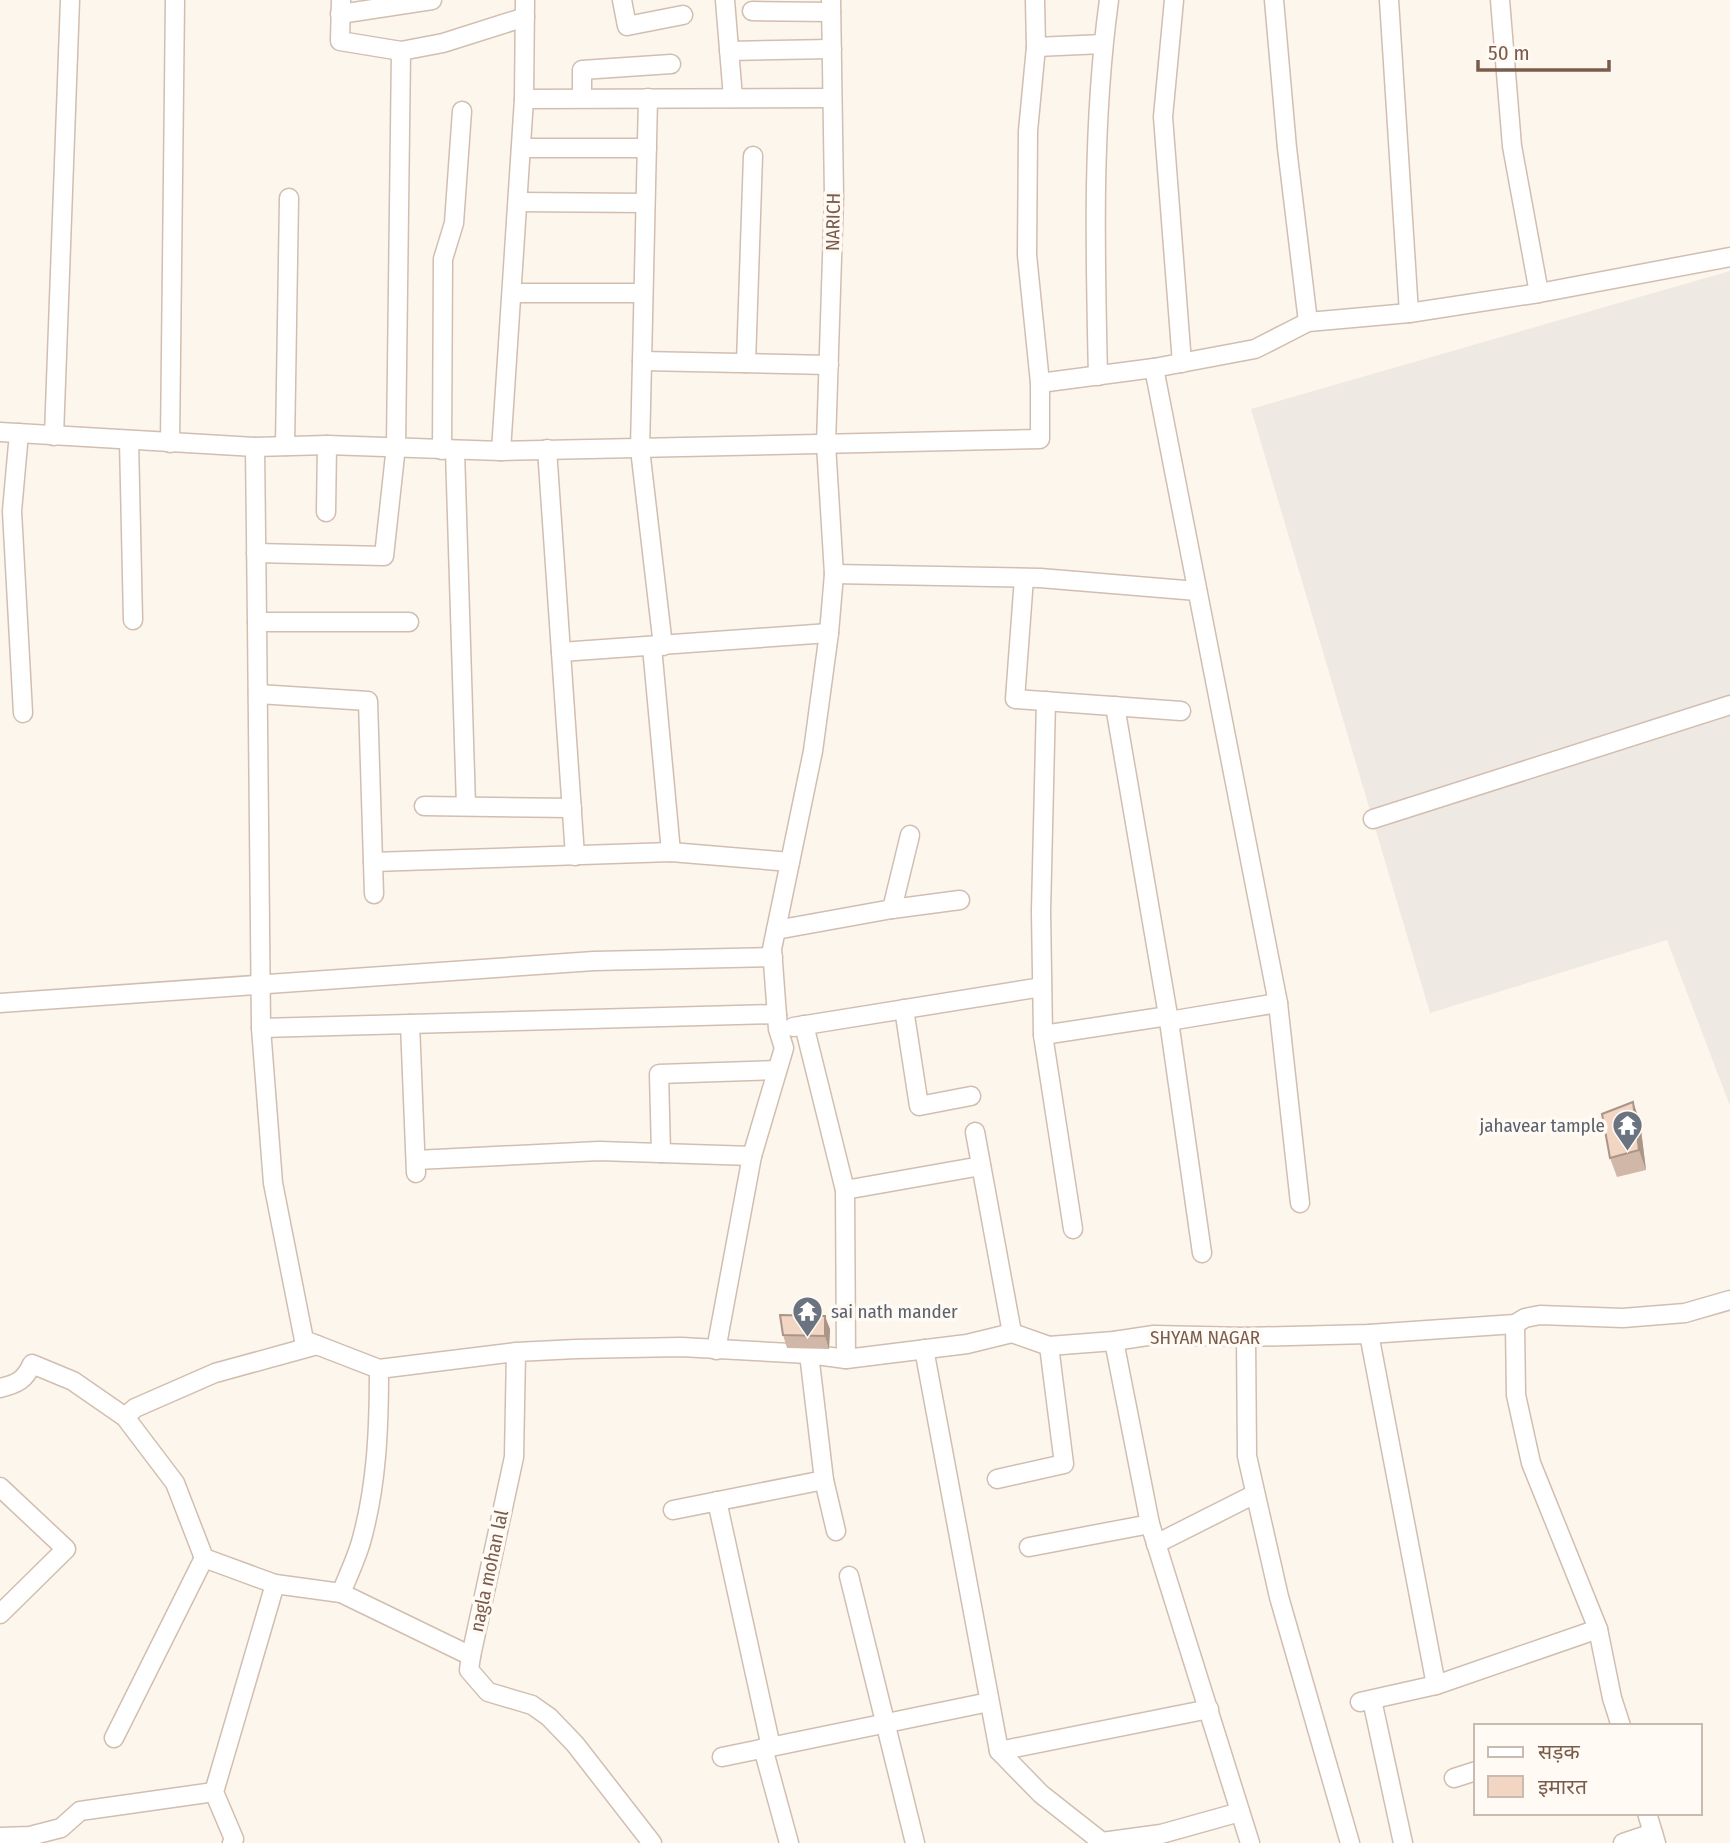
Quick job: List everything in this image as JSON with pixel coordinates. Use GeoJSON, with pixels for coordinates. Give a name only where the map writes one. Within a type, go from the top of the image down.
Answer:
{"type":"FeatureCollection","features":[{"type":"Feature","properties":{"kind":"street"},"geometry":{"type":"LineString","coordinates":[[54,436],[70,0]]}},
{"type":"Feature","properties":{"kind":"street"},"geometry":{"type":"LineString","coordinates":[[170,443],[175,0]]}},
{"type":"Feature","properties":{"kind":"street"},"geometry":{"type":"LineString","coordinates":[[432,0],[341,7],[340,41],[401,51],[443,43],[525,8],[524,99],[501,451]]}},
{"type":"Feature","properties":{"kind":"street"},"geometry":{"type":"LineString","coordinates":[[622,0],[627,26],[683,15]]}},
{"type":"Feature","properties":{"kind":"street"},"geometry":{"type":"LineString","coordinates":[[725,0],[733,98]]}},
{"type":"Feature","properties":{"kind":"street"},"geometry":{"type":"LineString","coordinates":[[0,432],[255,447],[396,446],[501,451],[1040,439],[1040,383],[1027,255],[1028,131],[1036,47],[1035,0]]}},
{"type":"Feature","properties":{"kind":"street"},"geometry":{"type":"LineString","coordinates":[[1098,376],[1094,220],[1103,44],[1110,0]]}},
{"type":"Feature","properties":{"kind":"street"},"geometry":{"type":"LineString","coordinates":[[1174,0],[1163,117],[1182,363]]}},
{"type":"Feature","properties":{"kind":"street"},"geometry":{"type":"LineString","coordinates":[[1274,0],[1287,149],[1308,323]]}},
{"type":"Feature","properties":{"kind":"street"},"geometry":{"type":"LineString","coordinates":[[1389,0],[1409,313]]}},
{"type":"Feature","properties":{"kind":"street"},"geometry":{"type":"LineString","coordinates":[[1500,0],[1513,146],[1539,292]]}},
{"type":"Feature","properties":{"kind":"street"},"geometry":{"type":"LineString","coordinates":[[752,11],[831,6]]}},
{"type":"Feature","properties":{"kind":"street","name":"NARICH"},"geometry":{"type":"LineString","coordinates":[[716,1350],[752,1156],[783,1048],[773,957],[776,930],[813,751],[829,633],[834,574],[826,444],[834,196],[831,6]]}},
{"type":"Feature","properties":{"kind":"street"},"geometry":{"type":"LineString","coordinates":[[1036,47],[1103,44]]}},
{"type":"Feature","properties":{"kind":"street"},"geometry":{"type":"LineString","coordinates":[[729,51],[832,48]]}},
{"type":"Feature","properties":{"kind":"street"},"geometry":{"type":"LineString","coordinates":[[256,553],[384,556],[396,446],[401,51]]}},
{"type":"Feature","properties":{"kind":"street"},"geometry":{"type":"LineString","coordinates":[[582,98],[582,70],[671,64]]}},
{"type":"Feature","properties":{"kind":"street"},"geometry":{"type":"LineString","coordinates":[[648,98],[640,449],[658,646],[671,852]]}},
{"type":"Feature","properties":{"kind":"street"},"geometry":{"type":"LineString","coordinates":[[524,99],[832,98]]}},
{"type":"Feature","properties":{"kind":"street"},"geometry":{"type":"LineString","coordinates":[[462,111],[454,223],[443,259],[448,450],[466,807]]}},
{"type":"Feature","properties":{"kind":"street"},"geometry":{"type":"LineString","coordinates":[[521,148],[647,148]]}},
{"type":"Feature","properties":{"kind":"street"},"geometry":{"type":"LineString","coordinates":[[746,363],[753,156]]}},
{"type":"Feature","properties":{"kind":"street"},"geometry":{"type":"LineString","coordinates":[[285,446],[289,198]]}},
{"type":"Feature","properties":{"kind":"street"},"geometry":{"type":"LineString","coordinates":[[518,202],[645,203]]}},
{"type":"Feature","properties":{"kind":"street"},"geometry":{"type":"LineString","coordinates":[[1040,383],[1154,368],[1255,349],[1308,323],[1409,313],[1730,257]]}},
{"type":"Feature","properties":{"kind":"street"},"geometry":{"type":"LineString","coordinates":[[513,293],[643,293]]}},
{"type":"Feature","properties":{"kind":"street"},"geometry":{"type":"LineString","coordinates":[[642,361],[829,365]]}},
{"type":"Feature","properties":{"kind":"street"},"geometry":{"type":"LineString","coordinates":[[1154,368],[1278,1003],[1300,1203]]}},
{"type":"Feature","properties":{"kind":"street"},"geometry":{"type":"LineString","coordinates":[[19,433],[12,511],[23,713]]}},
{"type":"Feature","properties":{"kind":"street"},"geometry":{"type":"LineString","coordinates":[[129,440],[132,620]]}},
{"type":"Feature","properties":{"kind":"street"},"geometry":{"type":"LineString","coordinates":[[326,512],[327,445]]}},
{"type":"Feature","properties":{"kind":"street"},"geometry":{"type":"LineString","coordinates":[[255,447],[261,1028],[273,1183],[304,1340],[379,1369],[516,1352],[681,1347],[809,1354],[846,1359],[967,1344],[1012,1333],[975,1132]]}},
{"type":"Feature","properties":{"kind":"street"},"geometry":{"type":"LineString","coordinates":[[547,449],[575,856]]}},
{"type":"Feature","properties":{"kind":"street"},"geometry":{"type":"LineString","coordinates":[[834,574],[1024,578],[1197,591]]}},
{"type":"Feature","properties":{"kind":"street"},"geometry":{"type":"LineString","coordinates":[[1024,578],[1015,698],[1181,711]]}},
{"type":"Feature","properties":{"kind":"street"},"geometry":{"type":"LineString","coordinates":[[257,622],[409,622]]}},
{"type":"Feature","properties":{"kind":"street"},"geometry":{"type":"LineString","coordinates":[[561,652],[829,633]]}},
{"type":"Feature","properties":{"kind":"street"},"geometry":{"type":"LineString","coordinates":[[258,694],[368,701],[374,894]]}},
{"type":"Feature","properties":{"kind":"street"},"geometry":{"type":"LineString","coordinates":[[1046,701],[1041,912],[1043,1035],[1073,1229]]}},
{"type":"Feature","properties":{"kind":"street"},"geometry":{"type":"LineString","coordinates":[[1373,819],[1730,705]]}},
{"type":"Feature","properties":{"kind":"street"},"geometry":{"type":"LineString","coordinates":[[1115,706],[1169,1019],[1202,1253]]}},
{"type":"Feature","properties":{"kind":"street"},"geometry":{"type":"LineString","coordinates":[[424,806],[572,808]]}},
{"type":"Feature","properties":{"kind":"street"},"geometry":{"type":"LineString","coordinates":[[892,909],[910,835]]}},
{"type":"Feature","properties":{"kind":"street"},"geometry":{"type":"LineString","coordinates":[[373,862],[671,852],[790,862]]}},
{"type":"Feature","properties":{"kind":"street"},"geometry":{"type":"LineString","coordinates":[[776,930],[960,900]]}},
{"type":"Feature","properties":{"kind":"street"},"geometry":{"type":"LineString","coordinates":[[0,1003],[594,961],[773,957]]}},
{"type":"Feature","properties":{"kind":"street"},"geometry":{"type":"LineString","coordinates":[[261,1028],[778,1021],[804,1025],[1042,987]]}},
{"type":"Feature","properties":{"kind":"street"},"geometry":{"type":"LineString","coordinates":[[1043,1035],[1278,1003]]}},
{"type":"Feature","properties":{"kind":"street"},"geometry":{"type":"LineString","coordinates":[[904,1009],[919,1106],[971,1096]]}},
{"type":"Feature","properties":{"kind":"street"},"geometry":{"type":"LineString","coordinates":[[410,1024],[416,1166],[599,1151],[752,1156]]}},
{"type":"Feature","properties":{"kind":"street"},"geometry":{"type":"LineString","coordinates":[[804,1025],[845,1190],[846,1359]]}},
{"type":"Feature","properties":{"kind":"street"},"geometry":{"type":"LineString","coordinates":[[661,1153],[659,1074],[777,1070]]}},
{"type":"Feature","properties":{"kind":"street"},"geometry":{"type":"LineString","coordinates":[[845,1190],[981,1166]]}},
{"type":"Feature","properties":{"kind":"street","name":"SHYAM NAGAR"},"geometry":{"type":"LineString","coordinates":[[1012,1333],[1049,1346],[1154,1335],[1246,1337],[1369,1334],[1515,1324],[1525,1318],[1540,1315],[1623,1318],[1685,1313],[1730,1300]]}},
{"type":"Feature","properties":{"kind":"street"},"geometry":{"type":"LineString","coordinates":[[1515,1324],[1516,1395],[1531,1464],[1598,1629],[1619,1724]]}},
{"type":"Feature","properties":{"kind":"street"},"geometry":{"type":"LineString","coordinates":[[1369,1334],[1436,1685]]}},
{"type":"Feature","properties":{"kind":"street"},"geometry":{"type":"LineString","coordinates":[[1246,1337],[1247,1456],[1279,1597],[1350,1843]]}},
{"type":"Feature","properties":{"kind":"street"},"geometry":{"type":"LineString","coordinates":[[1114,1341],[1150,1524],[1250,1843]]}},
{"type":"Feature","properties":{"kind":"street"},"geometry":{"type":"LineString","coordinates":[[125,1417],[135,1408],[215,1373],[317,1345]]}},
{"type":"Feature","properties":{"kind":"street"},"geometry":{"type":"LineString","coordinates":[[997,1479],[1064,1464],[1049,1346]]}},
{"type":"Feature","properties":{"kind":"street"},"geometry":{"type":"LineString","coordinates":[[924,1349],[999,1751],[1041,1794],[1102,1842],[1163,1839],[1240,1812]]}},
{"type":"Feature","properties":{"kind":"street","name":"nagla mohan lal"},"geometry":{"type":"LineString","coordinates":[[204,1558],[275,1584],[341,1593],[471,1657],[514,1457],[516,1352]]}},
{"type":"Feature","properties":{"kind":"street"},"geometry":{"type":"LineString","coordinates":[[809,1354],[824,1480],[836,1531]]}},
{"type":"Feature","properties":{"kind":"street"},"geometry":{"type":"LineString","coordinates":[[0,1388],[15,1385],[26,1377],[32,1364],[73,1381],[125,1417],[174,1483],[204,1558],[114,1738]]}},
{"type":"Feature","properties":{"kind":"street"},"geometry":{"type":"LineString","coordinates":[[341,1593],[360,1543],[373,1489],[379,1431],[379,1369]]}},
{"type":"Feature","properties":{"kind":"street"},"geometry":{"type":"LineString","coordinates":[[673,1510],[824,1480]]}},
{"type":"Feature","properties":{"kind":"street"},"geometry":{"type":"LineString","coordinates":[[0,1487],[66,1549],[0,1614]]}},
{"type":"Feature","properties":{"kind":"street"},"geometry":{"type":"LineString","coordinates":[[1156,1544],[1255,1494]]}},
{"type":"Feature","properties":{"kind":"street"},"geometry":{"type":"LineString","coordinates":[[717,1501],[789,1843]]}},
{"type":"Feature","properties":{"kind":"street"},"geometry":{"type":"LineString","coordinates":[[1029,1547],[1150,1524]]}},
{"type":"Feature","properties":{"kind":"street"},"geometry":{"type":"LineString","coordinates":[[849,1576],[915,1843]]}},
{"type":"Feature","properties":{"kind":"street"},"geometry":{"type":"LineString","coordinates":[[232,1843],[234,1839],[214,1792],[275,1584]]}},
{"type":"Feature","properties":{"kind":"street"},"geometry":{"type":"LineString","coordinates":[[1404,1843],[1366,1701],[1436,1685],[1598,1629]]}},
{"type":"Feature","properties":{"kind":"street"},"geometry":{"type":"LineString","coordinates":[[471,1657],[469,1670],[488,1692],[532,1704],[549,1717],[575,1744],[652,1843]]}},
{"type":"Feature","properties":{"kind":"street"},"geometry":{"type":"LineString","coordinates":[[722,1757],[989,1702]]}},
{"type":"Feature","properties":{"kind":"street"},"geometry":{"type":"LineString","coordinates":[[999,1751],[1209,1709]]}},
{"type":"Feature","properties":{"kind":"street"},"geometry":{"type":"LineString","coordinates":[[1454,1778],[1474,1772]]}},
{"type":"Feature","properties":{"kind":"street"},"geometry":{"type":"LineString","coordinates":[[0,1837],[30,1836],[61,1828],[80,1811],[214,1792]]}},
{"type":"Feature","properties":{"kind":"street"},"geometry":{"type":"LineString","coordinates":[[1623,1843],[1654,1838],[1648,1815]]}},
{"type":"Feature","properties":{"kind":"shaded area"},"geometry":{"type":"Polygon","coordinates":[[[1730,271],[1730,1106],[1667,940],[1430,1013],[1251,409],[1730,271]]]}},
{"type":"Feature","properties":{"kind":"building"},"geometry":{"type":"Polygon","coordinates":[[[1633,1102],[1639,1150],[1610,1158],[1602,1114],[1633,1102]]]}},
{"type":"Feature","properties":{"kind":"building"},"geometry":{"type":"Polygon","coordinates":[[[780,1315],[825,1316],[825,1336],[783,1335],[780,1315]]]}},
{"type":"Feature","properties":{"kind":"place","name":"jahavear tample"},"geometry":{"type":"Point","coordinates":[1628,1152]}},
{"type":"Feature","properties":{"kind":"place","name":"sai nath mander"},"geometry":{"type":"Point","coordinates":[808,1338]}}]}
